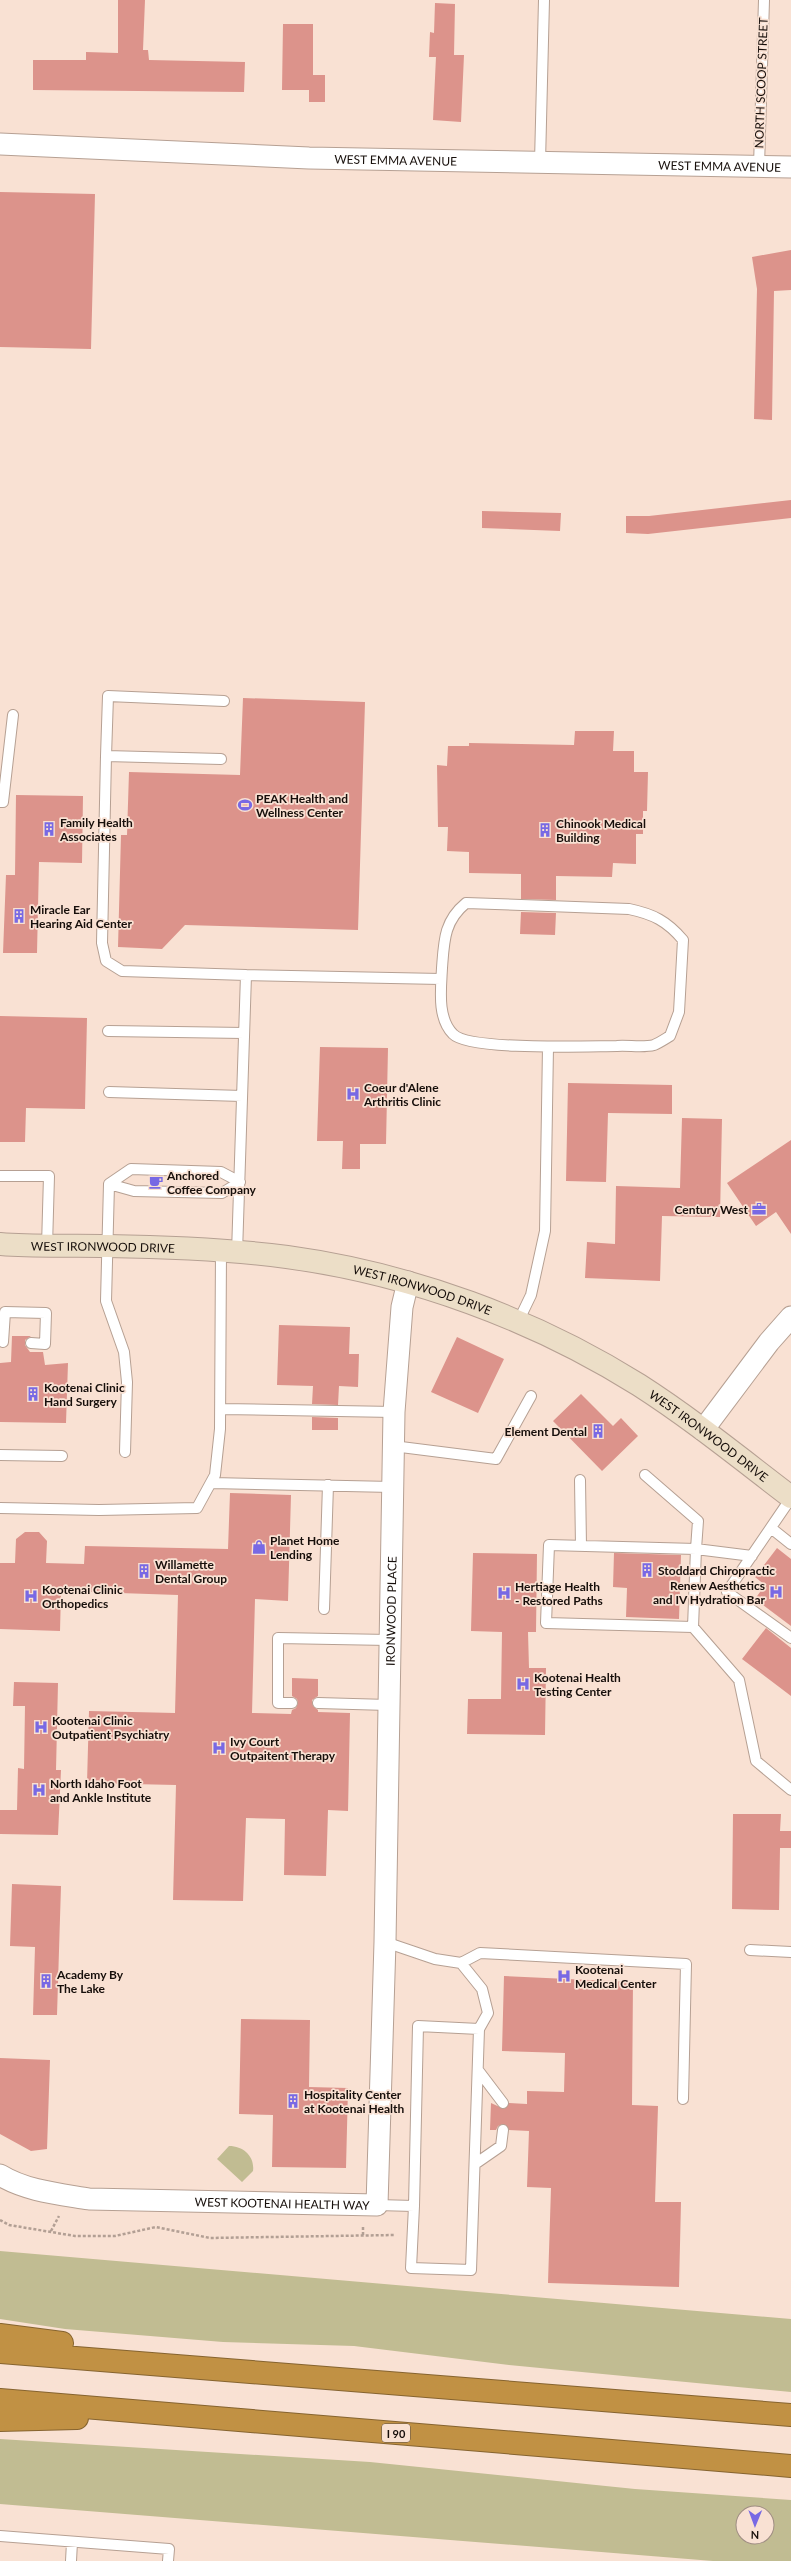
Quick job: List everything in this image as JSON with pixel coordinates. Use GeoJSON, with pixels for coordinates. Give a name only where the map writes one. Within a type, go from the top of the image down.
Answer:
{"type":"FeatureCollection","features":[{"type":"Feature","properties":{"kind":"highway"},"geometry":{"type":"LineString","coordinates":[[0,2334],[275,2373]]}},
{"type":"Feature","properties":{"kind":"highway"},"geometry":{"type":"LineString","coordinates":[[0,2352],[791,2415]]}},
{"type":"Feature","properties":{"kind":"highway","name":"I 90"},"geometry":{"type":"LineString","coordinates":[[0,2400],[791,2466]]}},
{"type":"Feature","properties":{"kind":"highway","name":"I 90"},"geometry":{"type":"LineString","coordinates":[[0,2420],[195,2416]]}},
{"type":"Feature","properties":{"kind":"street","name":"WEST EMMA AVENUE"},"geometry":{"type":"LineString","coordinates":[[0,144],[309,158],[791,167]]}},
{"type":"Feature","properties":{"kind":"street","name":"WEST IRONWOOD DRIVE"},"geometry":{"type":"LineString","coordinates":[[0,1244],[107,1246],[229,1252],[287,1257],[408,1282],[456,1297],[518,1322],[585,1354],[640,1385],[703,1430],[791,1498]]}},
{"type":"Feature","properties":{"kind":"street","name":"IRONWOOD PLACE"},"geometry":{"type":"LineString","coordinates":[[385,1942],[394,1412],[402,1307],[408,1282]]}},
{"type":"Feature","properties":{"kind":"street"},"geometry":{"type":"LineString","coordinates":[[703,1430],[769,1342],[791,1317]]}},
{"type":"Feature","properties":{"kind":"street","name":"WEST KOOTENAI HEALTH WAY"},"geometry":{"type":"LineString","coordinates":[[0,2175],[9,2180],[50,2193],[89,2199],[377,2205],[385,1942]]}},
{"type":"Feature","properties":{"kind":"lane"},"geometry":{"type":"LineString","coordinates":[[540,162],[544,0]]}},
{"type":"Feature","properties":{"kind":"lane","name":"NORTH SCOOP STREET"},"geometry":{"type":"LineString","coordinates":[[759,166],[764,0]]}},
{"type":"Feature","properties":{"kind":"lane"},"geometry":{"type":"LineString","coordinates":[[224,701],[108,696],[102,943],[106,961],[122,971],[246,975],[442,978]]}},
{"type":"Feature","properties":{"kind":"lane"},"geometry":{"type":"LineString","coordinates":[[0,802],[3,802],[13,714]]}},
{"type":"Feature","properties":{"kind":"lane"},"geometry":{"type":"LineString","coordinates":[[106,756],[221,759]]}},
{"type":"Feature","properties":{"kind":"lane"},"geometry":{"type":"LineString","coordinates":[[466,903],[629,909],[650,913],[671,925],[683,940],[679,1012],[676,1026],[670,1036],[654,1045],[548,1047],[490,1044],[467,1040],[454,1035],[443,1020],[442,978],[444,933],[457,910],[466,903]]}},
{"type":"Feature","properties":{"kind":"lane"},"geometry":{"type":"LineString","coordinates":[[0,1508],[99,1510],[197,1508],[212,1483],[215,1475],[220,1409],[229,1252],[240,1182],[246,975]]}},
{"type":"Feature","properties":{"kind":"lane"},"geometry":{"type":"LineString","coordinates":[[108,1031],[244,1033]]}},
{"type":"Feature","properties":{"kind":"lane"},"geometry":{"type":"LineString","coordinates":[[518,1322],[531,1295],[546,1231],[548,1047]]}},
{"type":"Feature","properties":{"kind":"lane"},"geometry":{"type":"LineString","coordinates":[[109,1092],[242,1096]]}},
{"type":"Feature","properties":{"kind":"lane"},"geometry":{"type":"LineString","coordinates":[[109,1184],[131,1169],[221,1172],[240,1182]]}},
{"type":"Feature","properties":{"kind":"lane"},"geometry":{"type":"LineString","coordinates":[[0,1176],[49,1176],[47,1246]]}},
{"type":"Feature","properties":{"kind":"lane"},"geometry":{"type":"LineString","coordinates":[[109,1184],[134,1191],[222,1193],[240,1182]]}},
{"type":"Feature","properties":{"kind":"lane"},"geometry":{"type":"LineString","coordinates":[[109,1184],[106,1301],[124,1352],[127,1382],[125,1452]]}},
{"type":"Feature","properties":{"kind":"lane"},"geometry":{"type":"LineString","coordinates":[[5,1342],[5,1312],[46,1313],[45,1344],[31,1343]]}},
{"type":"Feature","properties":{"kind":"lane"},"geometry":{"type":"LineString","coordinates":[[393,1446],[496,1459],[531,1396]]}},
{"type":"Feature","properties":{"kind":"lane"},"geometry":{"type":"LineString","coordinates":[[220,1409],[394,1412]]}},
{"type":"Feature","properties":{"kind":"lane"},"geometry":{"type":"LineString","coordinates":[[0,1455],[62,1456]]}},
{"type":"Feature","properties":{"kind":"lane"},"geometry":{"type":"LineString","coordinates":[[645,1475],[698,1521],[693,1627],[739,1680],[756,1760],[791,1790]]}},
{"type":"Feature","properties":{"kind":"lane"},"geometry":{"type":"LineString","coordinates":[[580,1480],[580,1546]]}},
{"type":"Feature","properties":{"kind":"lane"},"geometry":{"type":"LineString","coordinates":[[212,1483],[392,1487]]}},
{"type":"Feature","properties":{"kind":"lane"},"geometry":{"type":"LineString","coordinates":[[324,1609],[328,1485]]}},
{"type":"Feature","properties":{"kind":"lane"},"geometry":{"type":"LineString","coordinates":[[791,1498],[727,1592],[791,1638]]}},
{"type":"Feature","properties":{"kind":"lane"},"geometry":{"type":"LineString","coordinates":[[771,1528],[791,1544]]}},
{"type":"Feature","properties":{"kind":"lane"},"geometry":{"type":"LineString","coordinates":[[693,1627],[546,1623],[549,1545],[696,1549],[752,1556]]}},
{"type":"Feature","properties":{"kind":"lane"},"geometry":{"type":"LineString","coordinates":[[292,1703],[278,1703],[278,1638],[389,1640]]}},
{"type":"Feature","properties":{"kind":"lane"},"geometry":{"type":"LineString","coordinates":[[318,1703],[388,1705]]}},
{"type":"Feature","properties":{"kind":"lane"},"geometry":{"type":"LineString","coordinates":[[385,1942],[435,1959],[461,1963],[480,1953],[686,1964],[683,2099]]}},
{"type":"Feature","properties":{"kind":"lane"},"geometry":{"type":"LineString","coordinates":[[750,1950],[791,1952]]}},
{"type":"Feature","properties":{"kind":"lane"},"geometry":{"type":"LineString","coordinates":[[461,1963],[482,1989],[488,2013],[479,2029],[471,2270],[411,2268],[414,2206],[418,2026],[479,2029]]}},
{"type":"Feature","properties":{"kind":"lane"},"geometry":{"type":"LineString","coordinates":[[478,2070],[503,2103]]}},
{"type":"Feature","properties":{"kind":"lane"},"geometry":{"type":"LineString","coordinates":[[475,2164],[501,2146],[503,2130]]}},
{"type":"Feature","properties":{"kind":"lane"},"geometry":{"type":"LineString","coordinates":[[377,2205],[414,2206]]}},
{"type":"Feature","properties":{"kind":"lane"},"geometry":{"type":"LineString","coordinates":[[0,2536],[169,2549],[168,2561]]}},
{"type":"Feature","properties":{"kind":"lane"},"geometry":{"type":"LineString","coordinates":[[71,2561],[72,2542]]}},
{"type":"Feature","properties":{"kind":"path"},"geometry":{"type":"LineString","coordinates":[[51,2231],[61,2213]]}},
{"type":"Feature","properties":{"kind":"path"},"geometry":{"type":"LineString","coordinates":[[0,2220],[9,2225],[75,2236],[115,2236],[156,2227],[210,2238],[394,2235]]}},
{"type":"Feature","properties":{"kind":"shaded area"},"geometry":{"type":"Polygon","coordinates":[[[229,2146],[234,2146],[244,2150],[252,2161],[253,2171],[242,2182],[217,2159],[229,2146]]]}},
{"type":"Feature","properties":{"kind":"shaded area"},"geometry":{"type":"Polygon","coordinates":[[[0,2251],[791,2319],[791,2392],[509,2365],[354,2346],[223,2342],[65,2329],[0,2319],[0,2251]]]}},
{"type":"Feature","properties":{"kind":"shaded area"},"geometry":{"type":"Polygon","coordinates":[[[0,2439],[370,2462],[635,2489],[791,2500],[791,2561],[713,2561],[0,2504],[0,2439]]]}},
{"type":"Feature","properties":{"kind":"building"},"geometry":{"type":"Polygon","coordinates":[[[118,0],[145,0],[143,50],[148,50],[149,60],[245,62],[244,92],[33,90],[33,60],[86,60],[86,52],[118,53],[118,0]]]}},
{"type":"Feature","properties":{"kind":"building"},"geometry":{"type":"Polygon","coordinates":[[[435,3],[455,4],[454,55],[464,55],[461,122],[433,120],[436,57],[429,57],[430,32],[434,33],[435,3]]]}},
{"type":"Feature","properties":{"kind":"building"},"geometry":{"type":"Polygon","coordinates":[[[283,24],[313,24],[313,75],[325,75],[325,102],[309,102],[309,90],[282,90],[283,24]]]}},
{"type":"Feature","properties":{"kind":"building"},"geometry":{"type":"Polygon","coordinates":[[[0,192],[95,194],[91,349],[0,347],[0,192]]]}},
{"type":"Feature","properties":{"kind":"building"},"geometry":{"type":"Polygon","coordinates":[[[791,250],[791,290],[774,291],[772,420],[754,419],[757,289],[752,257],[791,250]]]}},
{"type":"Feature","properties":{"kind":"building"},"geometry":{"type":"Polygon","coordinates":[[[791,500],[791,518],[648,534],[626,533],[626,516],[649,516],[791,500]]]}},
{"type":"Feature","properties":{"kind":"building"},"geometry":{"type":"Polygon","coordinates":[[[482,511],[561,513],[560,531],[482,528],[482,511]]]}},
{"type":"Feature","properties":{"kind":"building","name":"PEAK Health and Wellness Center"},"geometry":{"type":"Polygon","coordinates":[[[243,698],[365,702],[358,930],[185,925],[162,949],[118,947],[121,835],[127,835],[129,772],[240,775],[243,698]]]}},
{"type":"Feature","properties":{"kind":"building","name":"Chinook Medical Building"},"geometry":{"type":"Polygon","coordinates":[[[575,731],[614,731],[613,751],[634,751],[634,772],[648,772],[647,811],[643,811],[643,834],[636,834],[636,864],[613,863],[612,877],[556,876],[556,900],[521,899],[521,874],[469,873],[469,852],[447,851],[448,827],[438,827],[437,765],[447,766],[448,746],[469,746],[469,743],[574,745],[575,731]]]}},
{"type":"Feature","properties":{"kind":"building","name":"Family Health Associates"},"geometry":{"type":"Polygon","coordinates":[[[16,795],[83,796],[82,863],[39,862],[37,953],[3,953],[6,875],[15,875],[16,795]]]}},
{"type":"Feature","properties":{"kind":"building"},"geometry":{"type":"Polygon","coordinates":[[[521,912],[556,913],[555,935],[520,934],[521,912]]]}},
{"type":"Feature","properties":{"kind":"building"},"geometry":{"type":"Polygon","coordinates":[[[0,1016],[87,1018],[85,1109],[26,1108],[25,1142],[0,1142],[0,1016]]]}},
{"type":"Feature","properties":{"kind":"building","name":"Coeur d'Alene Arthritis Clinic"},"geometry":{"type":"Polygon","coordinates":[[[320,1047],[388,1048],[386,1144],[360,1144],[360,1169],[342,1169],[343,1141],[317,1141],[320,1047]]]}},
{"type":"Feature","properties":{"kind":"building"},"geometry":{"type":"Polygon","coordinates":[[[568,1083],[672,1085],[672,1114],[608,1113],[606,1182],[566,1181],[568,1083]]]}},
{"type":"Feature","properties":{"kind":"building"},"geometry":{"type":"Polygon","coordinates":[[[682,1118],[722,1119],[720,1217],[662,1216],[660,1281],[585,1278],[587,1242],[615,1244],[616,1186],[680,1188],[682,1118]]]}},
{"type":"Feature","properties":{"kind":"building"},"geometry":{"type":"Polygon","coordinates":[[[791,1140],[791,1234],[776,1212],[756,1226],[727,1183],[791,1140]]]}},
{"type":"Feature","properties":{"kind":"building"},"geometry":{"type":"Polygon","coordinates":[[[279,1325],[350,1327],[349,1354],[359,1354],[358,1387],[339,1386],[338,1405],[312,1404],[313,1386],[277,1385],[279,1325]]]}},
{"type":"Feature","properties":{"kind":"building","name":"Kootenai Clinic Hand Surgery"},"geometry":{"type":"Polygon","coordinates":[[[12,1336],[31,1336],[25,1340],[25,1345],[30,1352],[43,1352],[45,1365],[68,1363],[66,1423],[0,1422],[0,1363],[11,1362],[12,1336]]]}},
{"type":"Feature","properties":{"kind":"building"},"geometry":{"type":"Polygon","coordinates":[[[457,1337],[504,1359],[478,1413],[431,1392],[457,1337]]]}},
{"type":"Feature","properties":{"kind":"building","name":"Element Dental"},"geometry":{"type":"Polygon","coordinates":[[[581,1394],[613,1426],[621,1418],[638,1436],[602,1471],[553,1421],[581,1394]]]}},
{"type":"Feature","properties":{"kind":"building"},"geometry":{"type":"Polygon","coordinates":[[[312,1417],[338,1418],[338,1430],[312,1430],[312,1417]]]}},
{"type":"Feature","properties":{"kind":"building","name":"Ivy Court Outpaitent Therapy"},"geometry":{"type":"Polygon","coordinates":[[[230,1493],[291,1495],[288,1601],[255,1599],[252,1713],[291,1714],[292,1710],[296,1708],[298,1703],[297,1699],[292,1696],[292,1678],[318,1679],[318,1696],[312,1700],[313,1706],[318,1710],[318,1712],[350,1713],[348,1811],[328,1810],[326,1876],[284,1875],[285,1819],[246,1818],[243,1901],[173,1900],[176,1785],[87,1783],[89,1711],[175,1713],[178,1595],[61,1591],[60,1631],[0,1629],[0,1563],[15,1563],[16,1539],[25,1532],[39,1532],[47,1541],[46,1563],[84,1564],[85,1546],[228,1549],[230,1493]]]}},
{"type":"Feature","properties":{"kind":"building","name":"Renew Aesthetics and IV Hydration Bar"},"geometry":{"type":"Polygon","coordinates":[[[777,1548],[791,1559],[791,1626],[755,1599],[765,1585],[755,1577],[777,1548]]]}},
{"type":"Feature","properties":{"kind":"building"},"geometry":{"type":"Polygon","coordinates":[[[473,1553],[537,1554],[536,1632],[528,1632],[529,1668],[546,1668],[545,1735],[467,1734],[468,1699],[501,1699],[502,1632],[471,1631],[473,1553]]]}},
{"type":"Feature","properties":{"kind":"building","name":"Stoddard Chiropractic"},"geometry":{"type":"Polygon","coordinates":[[[614,1553],[681,1555],[679,1619],[626,1617],[627,1588],[613,1587],[614,1553]]]}},
{"type":"Feature","properties":{"kind":"building"},"geometry":{"type":"Polygon","coordinates":[[[766,1628],[791,1648],[791,1696],[742,1659],[766,1628]]]}},
{"type":"Feature","properties":{"kind":"building"},"geometry":{"type":"Polygon","coordinates":[[[14,1682],[58,1683],[56,1770],[61,1770],[58,1835],[0,1834],[0,1810],[17,1810],[18,1768],[24,1769],[25,1706],[13,1706],[14,1682]]]}},
{"type":"Feature","properties":{"kind":"building"},"geometry":{"type":"Polygon","coordinates":[[[733,1814],[781,1814],[780,1831],[791,1831],[791,1848],[780,1848],[779,1910],[732,1909],[733,1814]]]}},
{"type":"Feature","properties":{"kind":"building","name":"Academy By The Lake"},"geometry":{"type":"Polygon","coordinates":[[[12,1884],[61,1886],[57,2015],[33,2015],[35,1947],[10,1946],[12,1884]]]}},
{"type":"Feature","properties":{"kind":"building"},"geometry":{"type":"Polygon","coordinates":[[[504,1976],[633,1982],[632,2105],[658,2106],[655,2202],[681,2202],[679,2287],[548,2283],[551,2188],[527,2187],[529,2131],[509,2130],[503,2124],[498,2126],[496,2130],[490,2130],[491,2103],[504,2109],[509,2103],[527,2104],[527,2091],[564,2092],[565,2053],[502,2051],[504,1976]]]}},
{"type":"Feature","properties":{"kind":"building","name":"Hospitality Center at Kootenai Health"},"geometry":{"type":"Polygon","coordinates":[[[241,2019],[310,2020],[309,2087],[348,2088],[346,2168],[272,2167],[273,2115],[239,2114],[241,2019]]]}},
{"type":"Feature","properties":{"kind":"building"},"geometry":{"type":"Polygon","coordinates":[[[0,2058],[50,2060],[47,2149],[31,2151],[0,2134],[0,2058]]]}},
{"type":"Feature","properties":{"kind":"place","name":"PEAK Health and Wellness Center"},"geometry":{"type":"Point","coordinates":[245,805]}},
{"type":"Feature","properties":{"kind":"place","name":"Family Health Associates"},"geometry":{"type":"Point","coordinates":[49,829]}},
{"type":"Feature","properties":{"kind":"place","name":"Chinook Medical Building"},"geometry":{"type":"Point","coordinates":[545,830]}},
{"type":"Feature","properties":{"kind":"place","name":"Miracle Ear Hearing Aid Center"},"geometry":{"type":"Point","coordinates":[19,916]}},
{"type":"Feature","properties":{"kind":"place","name":"Coeur d'Alene Arthritis Clinic"},"geometry":{"type":"Point","coordinates":[353,1094]}},
{"type":"Feature","properties":{"kind":"place","name":"Anchored Coffee Company"},"geometry":{"type":"Point","coordinates":[156,1182]}},
{"type":"Feature","properties":{"kind":"place","name":"Century West"},"geometry":{"type":"Point","coordinates":[759,1209]}},
{"type":"Feature","properties":{"kind":"place","name":"Kootenai Clinic Hand Surgery"},"geometry":{"type":"Point","coordinates":[33,1394]}},
{"type":"Feature","properties":{"kind":"place","name":"Element Dental"},"geometry":{"type":"Point","coordinates":[598,1431]}},
{"type":"Feature","properties":{"kind":"place","name":"Planet Home Lending"},"geometry":{"type":"Point","coordinates":[259,1547]}},
{"type":"Feature","properties":{"kind":"place","name":"Stoddard Chiropractic"},"geometry":{"type":"Point","coordinates":[647,1570]}},
{"type":"Feature","properties":{"kind":"place","name":"Willamette Dental Group"},"geometry":{"type":"Point","coordinates":[144,1571]}},
{"type":"Feature","properties":{"kind":"place","name":"Renew Aesthetics and IV Hydration Bar"},"geometry":{"type":"Point","coordinates":[776,1592]}},
{"type":"Feature","properties":{"kind":"place","name":"Hertiage Health - Restored Paths"},"geometry":{"type":"Point","coordinates":[504,1593]}},
{"type":"Feature","properties":{"kind":"place","name":"Kootenai Clinic Orthopedics"},"geometry":{"type":"Point","coordinates":[31,1596]}},
{"type":"Feature","properties":{"kind":"place","name":"Kootenai Health Testing Center"},"geometry":{"type":"Point","coordinates":[523,1684]}},
{"type":"Feature","properties":{"kind":"place","name":"Kootenai Clinic Outpatient Psychiatry"},"geometry":{"type":"Point","coordinates":[41,1727]}},
{"type":"Feature","properties":{"kind":"place","name":"Ivy Court Outpaitent Therapy"},"geometry":{"type":"Point","coordinates":[219,1748]}},
{"type":"Feature","properties":{"kind":"place","name":"North Idaho Foot and Ankle Institute"},"geometry":{"type":"Point","coordinates":[39,1790]}},
{"type":"Feature","properties":{"kind":"place","name":"Kootenai Medical Center"},"geometry":{"type":"Point","coordinates":[564,1976]}},
{"type":"Feature","properties":{"kind":"place","name":"Academy By The Lake"},"geometry":{"type":"Point","coordinates":[46,1981]}},
{"type":"Feature","properties":{"kind":"place","name":"Hospitality Center at Kootenai Health"},"geometry":{"type":"Point","coordinates":[293,2101]}}]}
